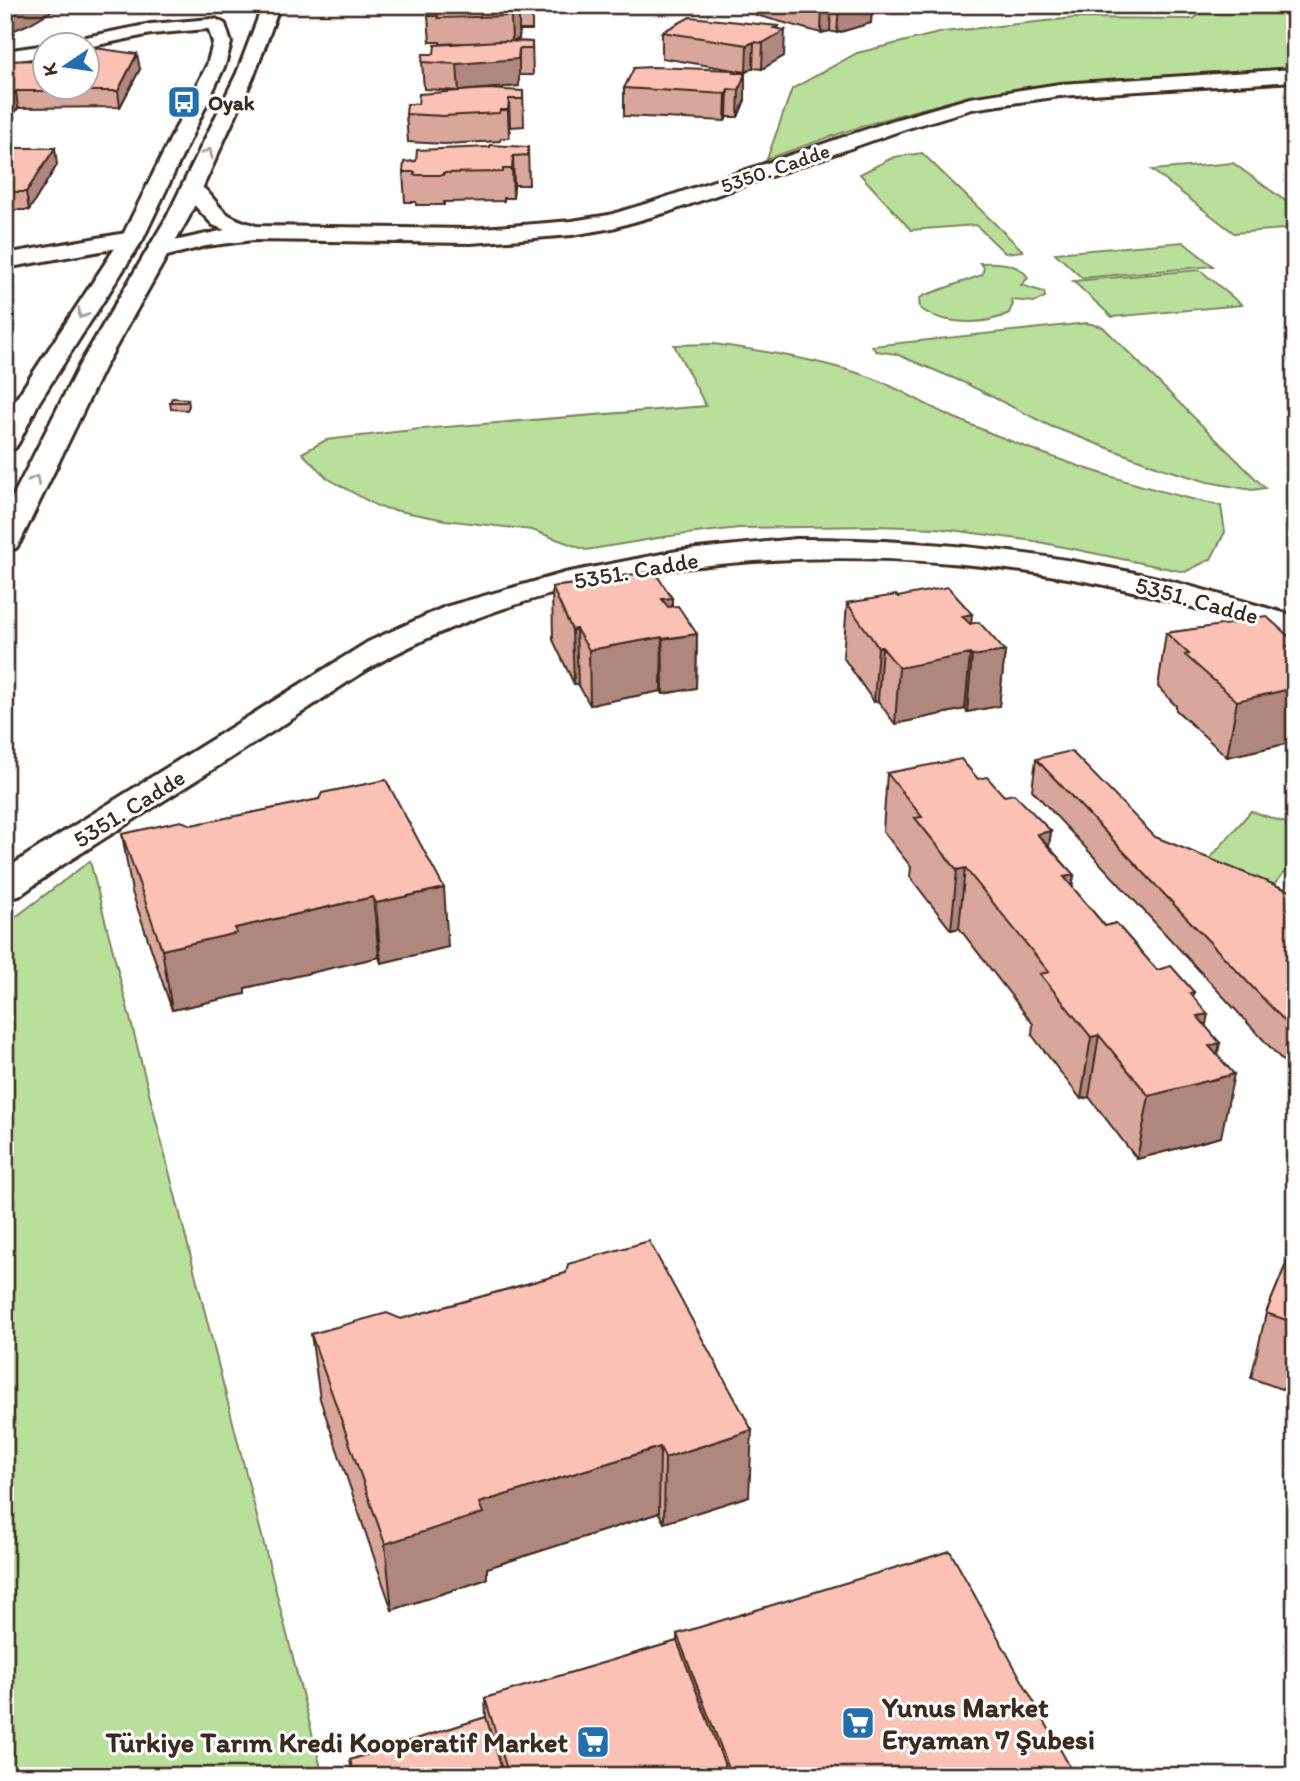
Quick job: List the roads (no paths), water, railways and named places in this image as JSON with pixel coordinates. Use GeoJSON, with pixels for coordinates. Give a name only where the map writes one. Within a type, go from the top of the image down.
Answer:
{"type":"FeatureCollection","features":[{"type":"Feature","properties":{"kind":"street"},"geometry":{"type":"LineString","coordinates":[[5,442],[26,402],[126,248],[216,65],[222,43],[215,16]]}},
{"type":"Feature","properties":{"kind":"street"},"geometry":{"type":"LineString","coordinates":[[5,542],[92,366],[191,189],[246,73],[257,16],[215,16],[102,39]]}},
{"type":"Feature","properties":{"kind":"street"},"geometry":{"type":"LineString","coordinates":[[5,57],[32,52]]}},
{"type":"Feature","properties":{"kind":"street","name":"5350. Cadde"},"geometry":{"type":"LineString","coordinates":[[157,254],[205,239],[253,233],[471,236],[572,228],[612,221],[660,207],[898,125],[970,104],[1060,90],[1295,75]]}},
{"type":"Feature","properties":{"kind":"street","name":"5350. Cadde"},"geometry":{"type":"LineString","coordinates":[[191,189],[220,220],[253,233]]}},
{"type":"Feature","properties":{"kind":"street"},"geometry":{"type":"LineString","coordinates":[[5,261],[126,248]]}},
{"type":"Feature","properties":{"kind":"street","name":"5351. Cadde"},"geometry":{"type":"LineString","coordinates":[[5,888],[388,646],[456,614],[565,582],[677,560],[796,548],[868,548],[1000,561],[1130,581],[1295,626]]}},
{"type":"Feature","properties":{"kind":"street","name":"5351. Cadde"},"geometry":{"type":"LineString","coordinates":[[5,876],[43,862]]}},
{"type":"Feature","properties":{"kind":"place","name":"Oyak"},"geometry":{"type":"Point","coordinates":[184,102]}},
{"type":"Feature","properties":{"kind":"place","name":"Yunus Market Eryaman 7 Şubesi"},"geometry":{"type":"Point","coordinates":[858,1723]}},
{"type":"Feature","properties":{"kind":"place","name":"Türkiye Tarım Kredi Kooperatif Market"},"geometry":{"type":"Point","coordinates":[593,1742]}}]}
